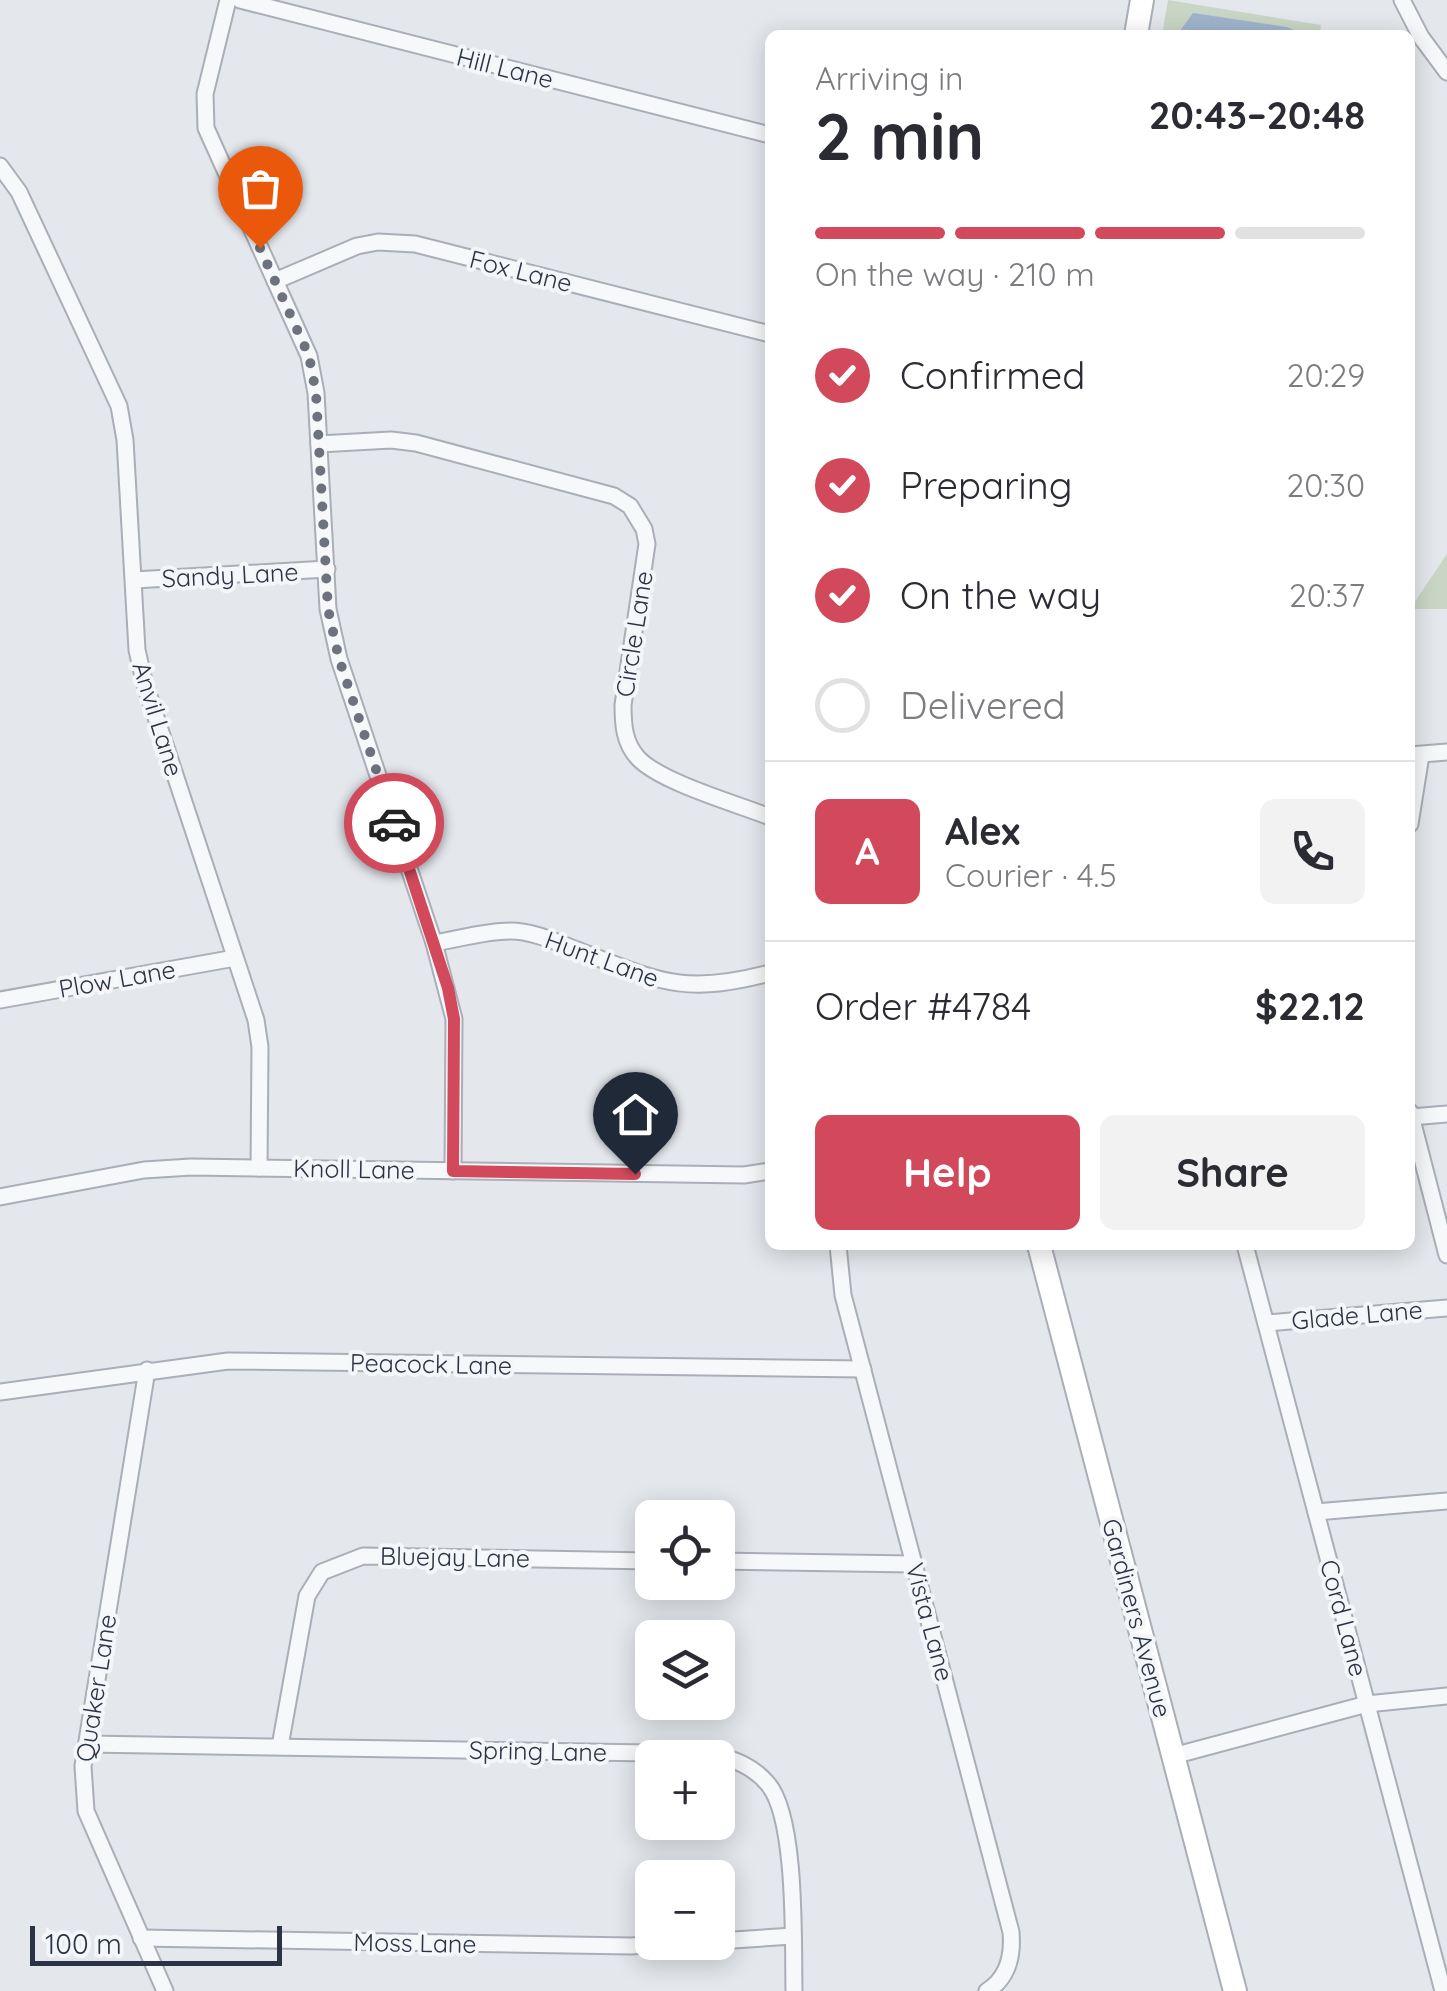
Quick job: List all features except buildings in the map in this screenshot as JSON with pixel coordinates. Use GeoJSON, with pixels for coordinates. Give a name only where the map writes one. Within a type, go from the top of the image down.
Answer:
{"type":"FeatureCollection","features":[{"type":"Feature","properties":{"kind":"main road"},"geometry":{"type":"LineString","coordinates":[[1137,30],[1142,0]]}},
{"type":"Feature","properties":{"kind":"main road","name":"Gardiners Avenue"},"geometry":{"type":"LineString","coordinates":[[1040,1250],[1235,1991]]}},
{"type":"Feature","properties":{"kind":"street"},"geometry":{"type":"LineString","coordinates":[[228,0],[204,94],[206,128],[309,356],[316,393],[328,609],[339,659],[434,943],[454,1019],[453,1171]]}},
{"type":"Feature","properties":{"kind":"street","name":"Hill Lane"},"geometry":{"type":"LineString","coordinates":[[240,0],[765,134]]}},
{"type":"Feature","properties":{"kind":"street"},"geometry":{"type":"LineString","coordinates":[[1402,0],[1421,37],[1447,72]]}},
{"type":"Feature","properties":{"kind":"street","name":"Anvil Lane"},"geometry":{"type":"LineString","coordinates":[[0,166],[18,192],[118,406],[126,440],[138,650],[144,680],[256,1020],[260,1048],[259,1168]]}},
{"type":"Feature","properties":{"kind":"street","name":"Fox Lane"},"geometry":{"type":"LineString","coordinates":[[275,280],[356,246],[378,242],[415,244],[765,333]]}},
{"type":"Feature","properties":{"kind":"street","name":"Circle Lane"},"geometry":{"type":"LineString","coordinates":[[319,444],[391,440],[416,443],[594,488],[630,506],[644,529],[647,544],[623,705],[622,726],[630,747],[640,761],[664,776],[765,815]]}},
{"type":"Feature","properties":{"kind":"street","name":"Sandy Lane"},"geometry":{"type":"LineString","coordinates":[[134,580],[328,569]]}},
{"type":"Feature","properties":{"kind":"street"},"geometry":{"type":"LineString","coordinates":[[1416,755],[1447,752]]}},
{"type":"Feature","properties":{"kind":"street","name":"Hunt Lane"},"geometry":{"type":"LineString","coordinates":[[434,943],[510,931],[538,936],[680,986],[729,984],[765,974]]}},
{"type":"Feature","properties":{"kind":"street","name":"Plow Lane"},"geometry":{"type":"LineString","coordinates":[[0,1000],[235,958]]}},
{"type":"Feature","properties":{"kind":"street"},"geometry":{"type":"LineString","coordinates":[[1415,1114],[1447,1114]]}},
{"type":"Feature","properties":{"kind":"street"},"geometry":{"type":"LineString","coordinates":[[1415,1130],[1447,1255]]}},
{"type":"Feature","properties":{"kind":"street","name":"Knoll Lane"},"geometry":{"type":"LineString","coordinates":[[0,1197],[144,1170],[191,1167],[744,1175],[765,1172]]}},
{"type":"Feature","properties":{"kind":"street","name":"Vista Lane"},"geometry":{"type":"LineString","coordinates":[[839,1250],[844,1295],[1011,1932],[1010,1962],[998,1982],[987,1991]]}},
{"type":"Feature","properties":{"kind":"street","name":"Cord Lane"},"geometry":{"type":"LineString","coordinates":[[1246,1250],[1443,1991]]}},
{"type":"Feature","properties":{"kind":"street","name":"Glade Lane"},"geometry":{"type":"LineString","coordinates":[[1266,1323],[1447,1308]]}},
{"type":"Feature","properties":{"kind":"street","name":"Peacock Lane"},"geometry":{"type":"LineString","coordinates":[[0,1392],[228,1361],[863,1370]]}},
{"type":"Feature","properties":{"kind":"street","name":"Quaker Lane"},"geometry":{"type":"LineString","coordinates":[[147,1370],[82,1766],[86,1811],[164,1991]]}},
{"type":"Feature","properties":{"kind":"street"},"geometry":{"type":"LineString","coordinates":[[1316,1512],[1447,1500]]}},
{"type":"Feature","properties":{"kind":"street","name":"Bluejay Lane"},"geometry":{"type":"LineString","coordinates":[[280,1746],[307,1596],[322,1572],[363,1556],[635,1561]]}},
{"type":"Feature","properties":{"kind":"street"},"geometry":{"type":"LineString","coordinates":[[735,1562],[914,1564]]}},
{"type":"Feature","properties":{"kind":"street"},"geometry":{"type":"LineString","coordinates":[[1173,1756],[1367,1704],[1447,1696]]}},
{"type":"Feature","properties":{"kind":"street","name":"Spring Lane"},"geometry":{"type":"LineString","coordinates":[[87,1744],[714,1754],[739,1761],[766,1782],[782,1811],[794,1991]]}},
{"type":"Feature","properties":{"kind":"street"},"geometry":{"type":"LineString","coordinates":[[735,1940],[792,1936]]}},
{"type":"Feature","properties":{"kind":"street","name":"Moss Lane"},"geometry":{"type":"LineString","coordinates":[[140,1938],[635,1946]]}},
{"type":"Feature","properties":{"kind":"green space"},"geometry":{"type":"Polygon","coordinates":[[[1168,0],[1321,25],[1320,30],[1163,30],[1168,0]]]}},
{"type":"Feature","properties":{"kind":"green space"},"geometry":{"type":"Polygon","coordinates":[[[1447,554],[1447,609],[1415,609],[1415,602],[1447,554]]]}},
{"type":"Feature","properties":{"kind":"water"},"geometry":{"type":"Polygon","coordinates":[[[1193,13],[1293,30],[1181,30],[1193,13]]]}},
{"type":"Feature","properties":{"kind":"way so far"},"geometry":{"type":"LineString","coordinates":[[260,248],[309,356],[316,393],[328,609],[339,659],[394,823]]}},
{"type":"Feature","properties":{"kind":"route"},"geometry":{"type":"LineString","coordinates":[[394,823],[448,988],[454,1019],[453,1171],[635,1174]]}}]}
